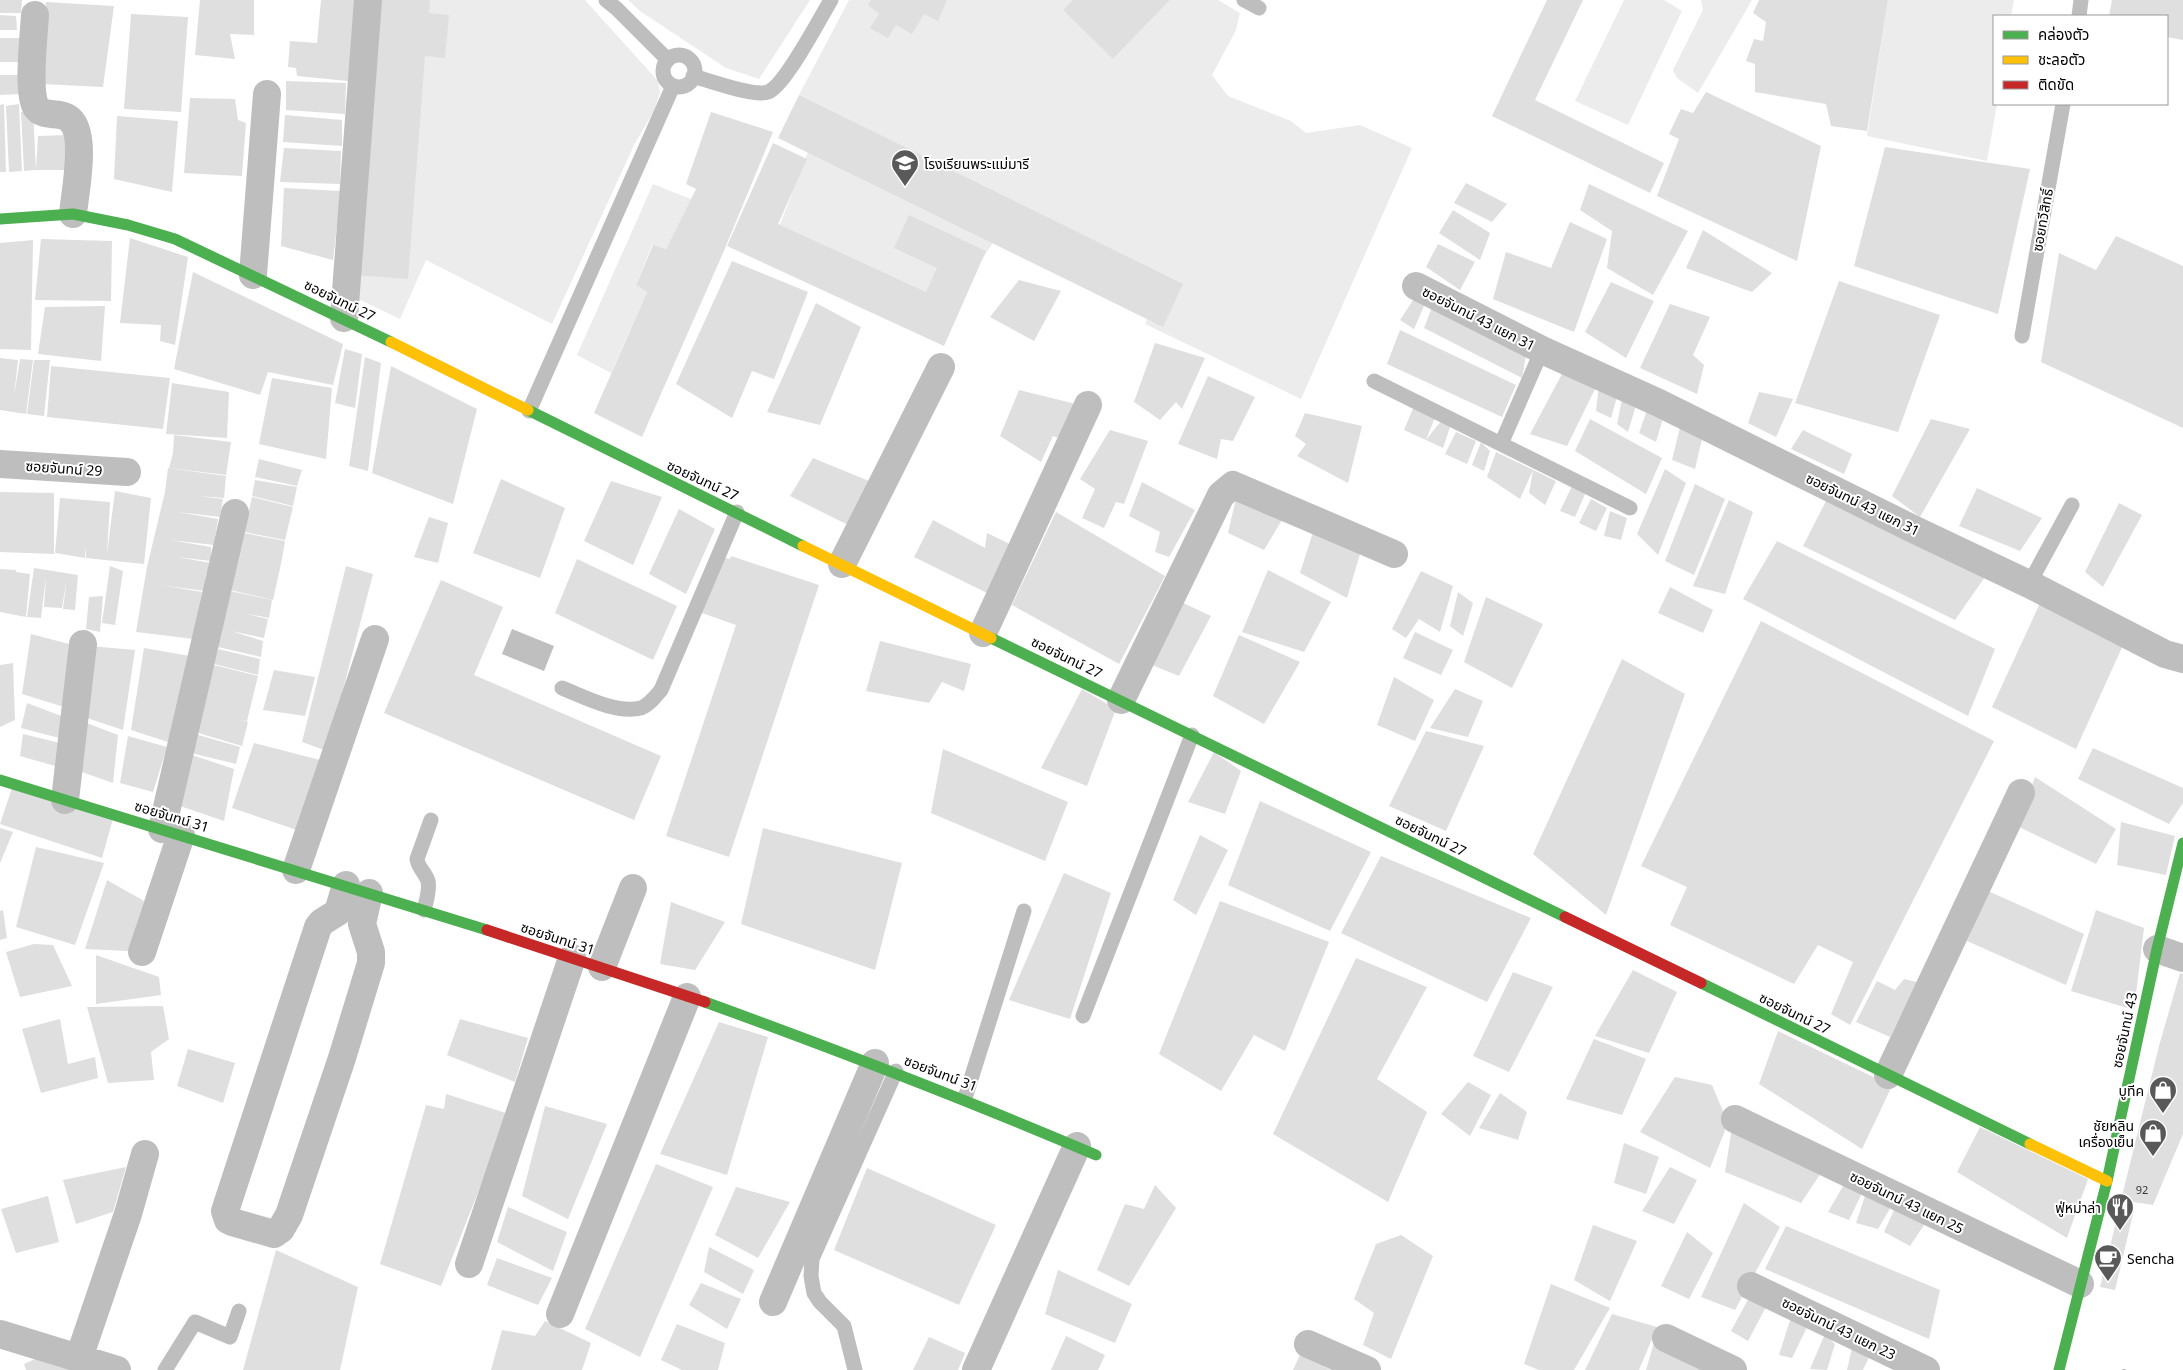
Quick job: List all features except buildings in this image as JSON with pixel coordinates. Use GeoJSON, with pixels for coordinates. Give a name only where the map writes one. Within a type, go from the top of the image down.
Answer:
{"type":"FeatureCollection","features":[{"type":"Feature","properties":{"kind":"street"},"geometry":{"type":"LineString","coordinates":[[344,318],[368,0]]}},
{"type":"Feature","properties":{"kind":"street"},"geometry":{"type":"LineString","coordinates":[[35,15],[32,80],[34,102],[37,109],[46,114],[66,116],[73,123],[78,135],[73,214]]}},
{"type":"Feature","properties":{"kind":"street"},"geometry":{"type":"LineString","coordinates":[[253,275],[267,94]]}},
{"type":"Feature","properties":{"kind":"street","name":"ซอยจันทน์ 27"},"geometry":{"type":"LineString","coordinates":[[0,219],[73,214],[128,225],[175,239],[344,318],[982,633],[2107,1180]]}},
{"type":"Feature","properties":{"kind":"street","name":"ซอยจันทน์ 43 แยก 31"},"geometry":{"type":"LineString","coordinates":[[1416,286],[1542,350],[1659,403],[1915,530],[2029,584],[2165,654],[2183,659]]}},
{"type":"Feature","properties":{"kind":"street"},"geometry":{"type":"LineString","coordinates":[[842,564],[941,367]]}},
{"type":"Feature","properties":{"kind":"street"},"geometry":{"type":"LineString","coordinates":[[982,633],[1088,405]]}},
{"type":"Feature","properties":{"kind":"street","name":"ซอยจันทน์ 29"},"geometry":{"type":"LineString","coordinates":[[0,464],[127,472]]}},
{"type":"Feature","properties":{"kind":"street"},"geometry":{"type":"LineString","coordinates":[[1121,700],[1221,495],[1233,485],[1394,554]]}},
{"type":"Feature","properties":{"kind":"street"},"geometry":{"type":"LineString","coordinates":[[142,952],[172,832],[234,513]]}},
{"type":"Feature","properties":{"kind":"street"},"geometry":{"type":"LineString","coordinates":[[296,870],[375,638]]}},
{"type":"Feature","properties":{"kind":"street"},"geometry":{"type":"LineString","coordinates":[[65,800],[82,644]]}},
{"type":"Feature","properties":{"kind":"street","name":"ซอยจันทน์ 31"},"geometry":{"type":"LineString","coordinates":[[0,780],[357,889],[602,968],[885,1067],[965,1098],[1086,1150]]}},
{"type":"Feature","properties":{"kind":"street"},"geometry":{"type":"LineString","coordinates":[[1888,1075],[2021,793]]}},
{"type":"Feature","properties":{"kind":"street","name":"ซอยจันทน์ 43"},"geometry":{"type":"LineString","coordinates":[[2059,1370],[2107,1180],[2157,949],[2183,843]]}},
{"type":"Feature","properties":{"kind":"street"},"geometry":{"type":"LineString","coordinates":[[602,968],[632,888]]}},
{"type":"Feature","properties":{"kind":"street"},"geometry":{"type":"LineString","coordinates":[[357,889],[362,924],[371,952],[371,963],[342,1058],[288,1214],[281,1229],[274,1234],[232,1222],[228,1220],[225,1211],[318,927],[326,919],[338,912],[357,889]]}},
{"type":"Feature","properties":{"kind":"street"},"geometry":{"type":"LineString","coordinates":[[2157,949],[2183,958]]}},
{"type":"Feature","properties":{"kind":"street"},"geometry":{"type":"LineString","coordinates":[[469,1264],[572,958]]}},
{"type":"Feature","properties":{"kind":"street"},"geometry":{"type":"LineString","coordinates":[[560,1314],[687,997]]}},
{"type":"Feature","properties":{"kind":"street"},"geometry":{"type":"LineString","coordinates":[[773,1302],[885,1067]]}},
{"type":"Feature","properties":{"kind":"street","name":"ซอยจันทน์ 43 แยก 25"},"geometry":{"type":"LineString","coordinates":[[1735,1119],[2080,1284]]}},
{"type":"Feature","properties":{"kind":"street"},"geometry":{"type":"LineString","coordinates":[[976,1370],[1086,1150]]}},
{"type":"Feature","properties":{"kind":"street"},"geometry":{"type":"LineString","coordinates":[[80,1358],[128,1214],[145,1154]]}},
{"type":"Feature","properties":{"kind":"street","name":"ซอยจันทน์ 43 แยก 23"},"geometry":{"type":"LineString","coordinates":[[1751,1286],[1926,1370]]}},
{"type":"Feature","properties":{"kind":"street"},"geometry":{"type":"LineString","coordinates":[[0,1334],[117,1370]]}},
{"type":"Feature","properties":{"kind":"street"},"geometry":{"type":"LineString","coordinates":[[1666,1338],[1733,1370]]}},
{"type":"Feature","properties":{"kind":"street"},"geometry":{"type":"LineString","coordinates":[[1308,1344],[1366,1370]]}},
{"type":"Feature","properties":{"kind":"lane"},"geometry":{"type":"LineString","coordinates":[[606,0],[668,60]]}},
{"type":"Feature","properties":{"kind":"lane"},"geometry":{"type":"LineString","coordinates":[[693,76],[753,93],[769,92],[782,81],[831,0]]}},
{"type":"Feature","properties":{"kind":"lane"},"geometry":{"type":"LineString","coordinates":[[1244,0],[1259,8]]}},
{"type":"Feature","properties":{"kind":"lane"},"geometry":{"type":"LineString","coordinates":[[2078,15],[2081,0]]}},
{"type":"Feature","properties":{"kind":"lane"},"geometry":{"type":"LineString","coordinates":[[677,55],[687,58],[694,66],[691,81],[683,86],[673,86],[668,83],[662,69],[668,60],[677,55]]}},
{"type":"Feature","properties":{"kind":"lane"},"geometry":{"type":"LineString","coordinates":[[529,410],[673,86]]}},
{"type":"Feature","properties":{"kind":"lane","name":"ซอยทวีสิทธิ์"},"geometry":{"type":"LineString","coordinates":[[2022,336],[2063,105]]}},
{"type":"Feature","properties":{"kind":"lane","name":"ซอยจันทน์ 43 แยก 31"},"geometry":{"type":"LineString","coordinates":[[1500,444],[1542,350]]}},
{"type":"Feature","properties":{"kind":"lane"},"geometry":{"type":"LineString","coordinates":[[1374,381],[1630,508]]}},
{"type":"Feature","properties":{"kind":"lane"},"geometry":{"type":"LineString","coordinates":[[2029,584],[2072,505]]}},
{"type":"Feature","properties":{"kind":"lane"},"geometry":{"type":"LineString","coordinates":[[562,688],[604,704],[627,709],[642,707],[653,700],[660,690],[737,512]]}},
{"type":"Feature","properties":{"kind":"lane"},"geometry":{"type":"LineString","coordinates":[[1083,1016],[1192,735]]}},
{"type":"Feature","properties":{"kind":"lane"},"geometry":{"type":"LineString","coordinates":[[424,910],[429,886],[426,876],[417,864],[417,859],[430,820]]}},
{"type":"Feature","properties":{"kind":"lane"},"geometry":{"type":"LineString","coordinates":[[965,1098],[1024,911]]}},
{"type":"Feature","properties":{"kind":"lane"},"geometry":{"type":"LineString","coordinates":[[855,1370],[844,1326],[820,1302],[814,1293],[811,1276],[812,1259],[885,1067]]}},
{"type":"Feature","properties":{"kind":"lane"},"geometry":{"type":"LineString","coordinates":[[165,1370],[195,1322],[230,1338],[239,1311]]}},
{"type":"Feature","properties":{"kind":"shaded area"},"geometry":{"type":"Polygon","coordinates":[[[373,0],[585,0],[658,81],[660,93],[654,111],[635,143],[552,324],[426,260],[400,319],[350,295],[373,0]]]}},
{"type":"Feature","properties":{"kind":"shaded area"},"geometry":{"type":"Polygon","coordinates":[[[628,0],[810,0],[759,79],[726,68],[640,11],[628,0]]]}},
{"type":"Feature","properties":{"kind":"shaded area"},"geometry":{"type":"Polygon","coordinates":[[[849,0],[1073,0],[1113,59],[1170,0],[1218,0],[1240,13],[1236,30],[1212,75],[1228,96],[1291,121],[1306,133],[1360,125],[1412,148],[1301,399],[1145,324],[1162,285],[799,95],[849,0]]]}},
{"type":"Feature","properties":{"kind":"shaded area"},"geometry":{"type":"Polygon","coordinates":[[[1624,0],[1664,0],[1682,11],[1628,125],[1575,101],[1624,0]]]}},
{"type":"Feature","properties":{"kind":"shaded area"},"geometry":{"type":"Polygon","coordinates":[[[1701,0],[1752,0],[1698,93],[1677,78],[1673,70],[1703,10],[1701,0]]]}},
{"type":"Feature","properties":{"kind":"shaded area"},"geometry":{"type":"Polygon","coordinates":[[[1888,0],[2014,0],[2011,15],[1993,15],[1993,105],[1997,105],[1987,161],[1867,136],[1888,0]]]}},
{"type":"Feature","properties":{"kind":"shaded area"},"geometry":{"type":"Polygon","coordinates":[[[811,144],[999,234],[941,320],[776,235],[811,144]]]}},
{"type":"Feature","properties":{"kind":"shaded area"},"geometry":{"type":"Polygon","coordinates":[[[653,184],[691,199],[666,249],[652,245],[636,285],[647,292],[611,373],[577,355],[653,184]]]}},
{"type":"Feature","properties":{"kind":"shaded area"},"geometry":{"type":"Polygon","coordinates":[[[512,629],[554,646],[544,671],[502,654],[512,629]]]}},
{"type":"Feature","properties":{"kind":"traffic: fast"},"geometry":{"type":"LineString","coordinates":[[0,219],[73,214],[128,225],[175,239],[391,342]]}},
{"type":"Feature","properties":{"kind":"traffic: fast"},"geometry":{"type":"LineString","coordinates":[[528,410],[803,546]]}},
{"type":"Feature","properties":{"kind":"traffic: fast"},"geometry":{"type":"LineString","coordinates":[[991,638],[1565,917]]}},
{"type":"Feature","properties":{"kind":"traffic: fast"},"geometry":{"type":"LineString","coordinates":[[0,780],[487,930]]}},
{"type":"Feature","properties":{"kind":"traffic: fast"},"geometry":{"type":"LineString","coordinates":[[2059,1370],[2107,1181],[2157,949],[2183,843]]}},
{"type":"Feature","properties":{"kind":"traffic: fast"},"geometry":{"type":"LineString","coordinates":[[1701,983],[2030,1144]]}},
{"type":"Feature","properties":{"kind":"traffic: fast"},"geometry":{"type":"LineString","coordinates":[[705,1002],[902,1076],[1096,1155]]}},
{"type":"Feature","properties":{"kind":"traffic: slow"},"geometry":{"type":"LineString","coordinates":[[391,342],[528,410]]}},
{"type":"Feature","properties":{"kind":"traffic: slow"},"geometry":{"type":"LineString","coordinates":[[803,546],[991,638]]}},
{"type":"Feature","properties":{"kind":"traffic: slow"},"geometry":{"type":"LineString","coordinates":[[2030,1144],[2107,1181]]}},
{"type":"Feature","properties":{"kind":"traffic: jam"},"geometry":{"type":"LineString","coordinates":[[1565,917],[1701,983]]}},
{"type":"Feature","properties":{"kind":"traffic: jam"},"geometry":{"type":"LineString","coordinates":[[487,930],[705,1002]]}},
{"type":"Feature","properties":{"kind":"place","name":"โรงเรียนพระแม่มารี"},"geometry":{"type":"Point","coordinates":[905,187]}},
{"type":"Feature","properties":{"kind":"place","name":"บูทีค"},"geometry":{"type":"Point","coordinates":[2163,1114]}},
{"type":"Feature","properties":{"kind":"place","name":"ชัยหลิน เครื่องเย็น"},"geometry":{"type":"Point","coordinates":[2153,1157]}},
{"type":"Feature","properties":{"kind":"place","name":"ฟู่หม่าล่า"},"geometry":{"type":"Point","coordinates":[2120,1231]}},
{"type":"Feature","properties":{"kind":"place","name":"Sencha"},"geometry":{"type":"Point","coordinates":[2108,1282]}}]}
